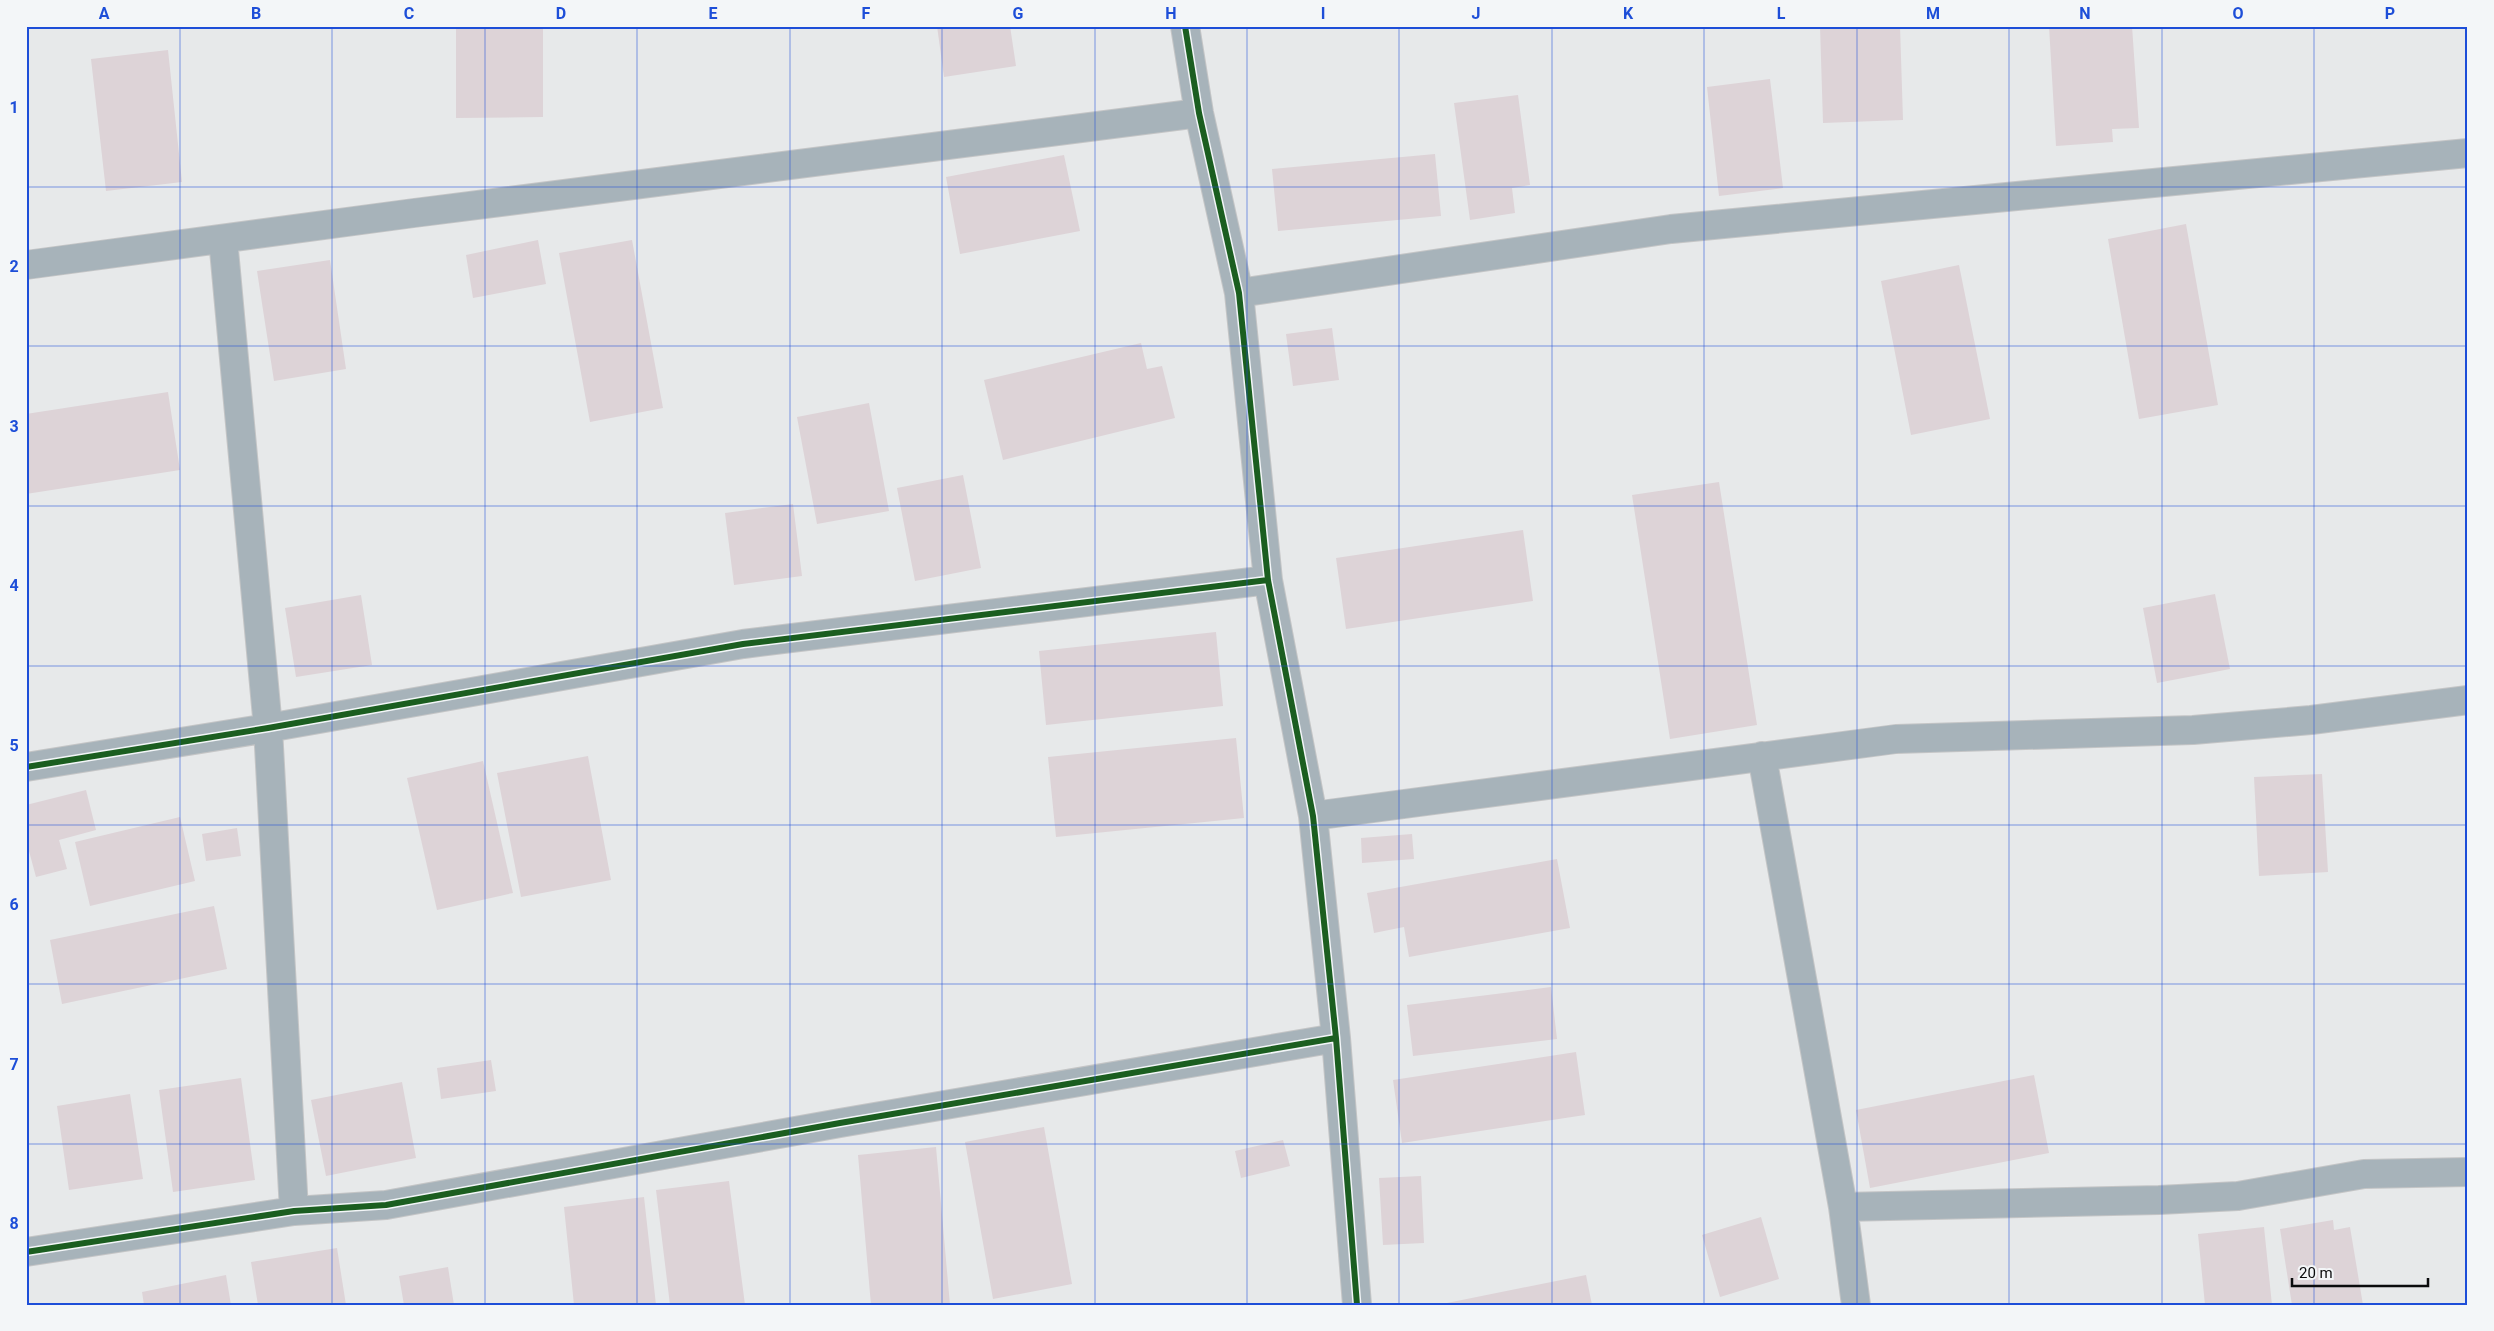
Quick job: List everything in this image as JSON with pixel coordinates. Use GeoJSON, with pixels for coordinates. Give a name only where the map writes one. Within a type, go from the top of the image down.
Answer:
{"type":"FeatureCollection","features":[{"type":"Feature","properties":{"kind":"street"},"geometry":{"type":"LineString","coordinates":[[1185,26],[1199,113],[1239,293],[1268,580],[1313,816],[1336,1038],[1358,1305]]}},
{"type":"Feature","properties":{"kind":"street"},"geometry":{"type":"LineString","coordinates":[[26,265],[1199,113]]}},
{"type":"Feature","properties":{"kind":"street"},"geometry":{"type":"LineString","coordinates":[[1239,293],[1671,229],[2468,153]]}},
{"type":"Feature","properties":{"kind":"street"},"geometry":{"type":"LineString","coordinates":[[223,239],[268,728],[294,1211]]}},
{"type":"Feature","properties":{"kind":"street"},"geometry":{"type":"LineString","coordinates":[[26,767],[268,728],[743,644],[1268,580]]}},
{"type":"Feature","properties":{"kind":"street"},"geometry":{"type":"LineString","coordinates":[[1313,816],[1896,738],[2203,729],[2311,720],[2468,700]]}},
{"type":"Feature","properties":{"kind":"street"},"geometry":{"type":"LineString","coordinates":[[1762,756],[1843,1207],[1856,1305]]}},
{"type":"Feature","properties":{"kind":"street"},"geometry":{"type":"LineString","coordinates":[[26,1252],[294,1211],[386,1205],[840,1123],[1336,1038]]}},
{"type":"Feature","properties":{"kind":"street"},"geometry":{"type":"LineString","coordinates":[[1843,1207],[2238,1196],[2364,1174],[2468,1172]]}},
{"type":"Feature","properties":{"kind":"building"},"geometry":{"type":"Polygon","coordinates":[[[456,26],[543,26],[543,117],[456,118],[456,26]]]}},
{"type":"Feature","properties":{"kind":"building"},"geometry":{"type":"Polygon","coordinates":[[[937,26],[1010,26],[1016,66],[944,77],[937,26]]]}},
{"type":"Feature","properties":{"kind":"building"},"geometry":{"type":"Polygon","coordinates":[[[1820,26],[1900,26],[1903,120],[1823,123],[1820,26]]]}},
{"type":"Feature","properties":{"kind":"building"},"geometry":{"type":"Polygon","coordinates":[[[2049,26],[2132,26],[2139,128],[2112,129],[2113,142],[2056,146],[2049,26]]]}},
{"type":"Feature","properties":{"kind":"building"},"geometry":{"type":"Polygon","coordinates":[[[168,50],[182,182],[106,191],[91,59],[168,50]]]}},
{"type":"Feature","properties":{"kind":"building"},"geometry":{"type":"Polygon","coordinates":[[[1770,79],[1783,188],[1719,196],[1707,87],[1770,79]]]}},
{"type":"Feature","properties":{"kind":"building"},"geometry":{"type":"Polygon","coordinates":[[[1518,95],[1530,185],[1512,188],[1515,213],[1470,220],[1454,103],[1518,95]]]}},
{"type":"Feature","properties":{"kind":"building"},"geometry":{"type":"Polygon","coordinates":[[[1435,154],[1441,216],[1278,231],[1272,169],[1435,154]]]}},
{"type":"Feature","properties":{"kind":"building"},"geometry":{"type":"Polygon","coordinates":[[[1064,155],[1080,231],[960,254],[946,177],[1064,155]]]}},
{"type":"Feature","properties":{"kind":"building"},"geometry":{"type":"Polygon","coordinates":[[[2186,224],[2218,405],[2139,419],[2108,239],[2186,224]]]}},
{"type":"Feature","properties":{"kind":"building"},"geometry":{"type":"Polygon","coordinates":[[[538,240],[546,284],[473,298],[466,255],[538,240]]]}},
{"type":"Feature","properties":{"kind":"building"},"geometry":{"type":"Polygon","coordinates":[[[632,240],[663,408],[590,422],[559,253],[632,240]]]}},
{"type":"Feature","properties":{"kind":"building"},"geometry":{"type":"Polygon","coordinates":[[[330,260],[346,369],[274,381],[257,271],[330,260]]]}},
{"type":"Feature","properties":{"kind":"building"},"geometry":{"type":"Polygon","coordinates":[[[1959,265],[1990,419],[1911,435],[1881,281],[1959,265]]]}},
{"type":"Feature","properties":{"kind":"building"},"geometry":{"type":"Polygon","coordinates":[[[1332,328],[1339,380],[1293,386],[1286,334],[1332,328]]]}},
{"type":"Feature","properties":{"kind":"building"},"geometry":{"type":"Polygon","coordinates":[[[1141,343],[1147,369],[1162,366],[1175,418],[1003,460],[984,380],[1141,343]]]}},
{"type":"Feature","properties":{"kind":"building"},"geometry":{"type":"Polygon","coordinates":[[[168,392],[180,470],[26,494],[26,414],[168,392]]]}},
{"type":"Feature","properties":{"kind":"building"},"geometry":{"type":"Polygon","coordinates":[[[869,403],[889,511],[817,524],[797,417],[869,403]]]}},
{"type":"Feature","properties":{"kind":"building"},"geometry":{"type":"Polygon","coordinates":[[[963,475],[981,568],[915,581],[897,488],[963,475]]]}},
{"type":"Feature","properties":{"kind":"building"},"geometry":{"type":"Polygon","coordinates":[[[1719,482],[1757,725],[1670,739],[1632,495],[1719,482]]]}},
{"type":"Feature","properties":{"kind":"building"},"geometry":{"type":"Polygon","coordinates":[[[793,504],[802,576],[734,585],[725,513],[793,504]]]}},
{"type":"Feature","properties":{"kind":"building"},"geometry":{"type":"Polygon","coordinates":[[[1523,530],[1533,601],[1346,629],[1336,558],[1523,530]]]}},
{"type":"Feature","properties":{"kind":"building"},"geometry":{"type":"Polygon","coordinates":[[[2215,594],[2230,669],[2157,683],[2143,608],[2215,594]]]}},
{"type":"Feature","properties":{"kind":"building"},"geometry":{"type":"Polygon","coordinates":[[[361,595],[372,665],[296,677],[285,608],[361,595]]]}},
{"type":"Feature","properties":{"kind":"building"},"geometry":{"type":"Polygon","coordinates":[[[1216,632],[1223,706],[1046,725],[1039,651],[1216,632]]]}},
{"type":"Feature","properties":{"kind":"building"},"geometry":{"type":"Polygon","coordinates":[[[1236,738],[1244,818],[1056,837],[1048,757],[1236,738]]]}},
{"type":"Feature","properties":{"kind":"building"},"geometry":{"type":"Polygon","coordinates":[[[588,756],[611,880],[521,897],[497,773],[588,756]]]}},
{"type":"Feature","properties":{"kind":"building"},"geometry":{"type":"Polygon","coordinates":[[[483,761],[513,893],[437,910],[407,778],[483,761]]]}},
{"type":"Feature","properties":{"kind":"building"},"geometry":{"type":"Polygon","coordinates":[[[2322,774],[2328,872],[2259,876],[2254,777],[2322,774]]]}},
{"type":"Feature","properties":{"kind":"building"},"geometry":{"type":"Polygon","coordinates":[[[86,790],[96,830],[59,840],[67,869],[36,877],[26,840],[26,805],[86,790]]]}},
{"type":"Feature","properties":{"kind":"building"},"geometry":{"type":"Polygon","coordinates":[[[180,817],[195,881],[90,906],[75,842],[180,817]]]}},
{"type":"Feature","properties":{"kind":"building"},"geometry":{"type":"Polygon","coordinates":[[[237,828],[241,856],[206,861],[202,834],[237,828]]]}},
{"type":"Feature","properties":{"kind":"building"},"geometry":{"type":"Polygon","coordinates":[[[1412,834],[1414,859],[1362,863],[1361,838],[1412,834]]]}},
{"type":"Feature","properties":{"kind":"building"},"geometry":{"type":"Polygon","coordinates":[[[1557,859],[1570,928],[1409,957],[1404,927],[1374,933],[1367,893],[1557,859]]]}},
{"type":"Feature","properties":{"kind":"building"},"geometry":{"type":"Polygon","coordinates":[[[214,906],[227,969],[62,1004],[50,940],[214,906]]]}},
{"type":"Feature","properties":{"kind":"building"},"geometry":{"type":"Polygon","coordinates":[[[1551,987],[1557,1039],[1413,1056],[1407,1005],[1551,987]]]}},
{"type":"Feature","properties":{"kind":"building"},"geometry":{"type":"Polygon","coordinates":[[[1576,1052],[1585,1115],[1402,1143],[1393,1080],[1576,1052]]]}},
{"type":"Feature","properties":{"kind":"building"},"geometry":{"type":"Polygon","coordinates":[[[491,1060],[496,1091],[441,1099],[437,1068],[491,1060]]]}},
{"type":"Feature","properties":{"kind":"building"},"geometry":{"type":"Polygon","coordinates":[[[2034,1075],[2049,1153],[1870,1188],[1856,1110],[2034,1075]]]}},
{"type":"Feature","properties":{"kind":"building"},"geometry":{"type":"Polygon","coordinates":[[[241,1078],[255,1180],[173,1192],[159,1090],[241,1078]]]}},
{"type":"Feature","properties":{"kind":"building"},"geometry":{"type":"Polygon","coordinates":[[[402,1082],[416,1158],[326,1176],[311,1100],[402,1082]]]}},
{"type":"Feature","properties":{"kind":"building"},"geometry":{"type":"Polygon","coordinates":[[[130,1094],[143,1179],[69,1190],[57,1106],[130,1094]]]}},
{"type":"Feature","properties":{"kind":"building"},"geometry":{"type":"Polygon","coordinates":[[[1044,1127],[1072,1284],[993,1299],[965,1142],[1044,1127]]]}},
{"type":"Feature","properties":{"kind":"building"},"geometry":{"type":"Polygon","coordinates":[[[1283,1140],[1290,1166],[1241,1178],[1235,1151],[1283,1140]]]}},
{"type":"Feature","properties":{"kind":"building"},"geometry":{"type":"Polygon","coordinates":[[[936,1147],[950,1305],[871,1305],[858,1155],[936,1147]]]}},
{"type":"Feature","properties":{"kind":"building"},"geometry":{"type":"Polygon","coordinates":[[[1421,1176],[1424,1243],[1383,1245],[1379,1178],[1421,1176]]]}},
{"type":"Feature","properties":{"kind":"building"},"geometry":{"type":"Polygon","coordinates":[[[729,1181],[745,1305],[670,1305],[656,1190],[729,1181]]]}},
{"type":"Feature","properties":{"kind":"building"},"geometry":{"type":"Polygon","coordinates":[[[644,1197],[656,1305],[574,1305],[564,1207],[644,1197]]]}},
{"type":"Feature","properties":{"kind":"building"},"geometry":{"type":"Polygon","coordinates":[[[1761,1217],[1779,1279],[1720,1297],[1702,1235],[1761,1217]]]}},
{"type":"Feature","properties":{"kind":"building"},"geometry":{"type":"Polygon","coordinates":[[[2333,1220],[2334,1230],[2350,1227],[2363,1305],[2292,1305],[2280,1229],[2333,1220]]]}},
{"type":"Feature","properties":{"kind":"building"},"geometry":{"type":"Polygon","coordinates":[[[2264,1227],[2272,1305],[2205,1305],[2198,1234],[2264,1227]]]}},
{"type":"Feature","properties":{"kind":"building"},"geometry":{"type":"Polygon","coordinates":[[[337,1248],[346,1305],[258,1305],[251,1262],[337,1248]]]}},
{"type":"Feature","properties":{"kind":"building"},"geometry":{"type":"Polygon","coordinates":[[[448,1267],[454,1305],[404,1305],[399,1276],[448,1267]]]}},
{"type":"Feature","properties":{"kind":"building"},"geometry":{"type":"Polygon","coordinates":[[[226,1275],[231,1305],[144,1305],[142,1292],[226,1275]]]}},
{"type":"Feature","properties":{"kind":"building"},"geometry":{"type":"Polygon","coordinates":[[[1586,1275],[1592,1305],[1442,1305],[1442,1304],[1586,1275]]]}},
{"type":"Feature","properties":{"kind":"cycle path"},"geometry":{"type":"LineString","coordinates":[[1185,26],[1199,113],[1239,293],[1268,580],[1313,816],[1336,1038],[1357,1305]]}},
{"type":"Feature","properties":{"kind":"cycle path"},"geometry":{"type":"LineString","coordinates":[[26,767],[268,728],[743,644],[1268,580]]}},
{"type":"Feature","properties":{"kind":"cycle path"},"geometry":{"type":"LineString","coordinates":[[26,1252],[294,1211],[386,1205],[840,1123],[1336,1038]]}}]}
